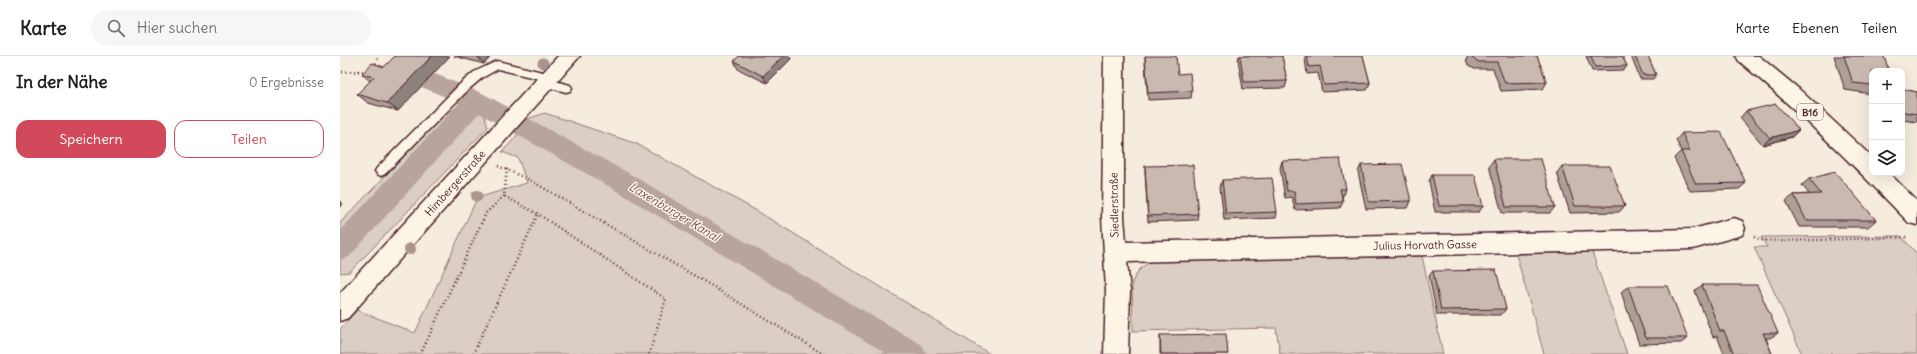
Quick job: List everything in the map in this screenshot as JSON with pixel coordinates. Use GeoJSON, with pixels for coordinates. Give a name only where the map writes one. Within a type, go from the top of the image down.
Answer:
{"type":"FeatureCollection","features":[{"type":"Feature","properties":{"kind":"street","name":"Himbergerstraße"},"geometry":{"type":"LineString","coordinates":[[343,303],[520,113],[555,83],[570,56]]}},
{"type":"Feature","properties":{"kind":"street","name":"Siedlerstraße"},"geometry":{"type":"LineString","coordinates":[[1114,56],[1113,217],[1118,291],[1116,354]]}},
{"type":"Feature","properties":{"kind":"street","name":"B16"},"geometry":{"type":"LineString","coordinates":[[1746,56],[1792,95],[1869,167]]}},
{"type":"Feature","properties":{"kind":"street"},"geometry":{"type":"LineString","coordinates":[[1879,176],[1917,216]]}},
{"type":"Feature","properties":{"kind":"street","name":"Julius Horvath Gasse"},"geometry":{"type":"LineString","coordinates":[[1115,252],[1694,239],[1734,228]]}},
{"type":"Feature","properties":{"kind":"lane"},"geometry":{"type":"LineString","coordinates":[[381,171],[464,87],[478,75],[497,65],[555,83]]}},
{"type":"Feature","properties":{"kind":"path"},"geometry":{"type":"LineString","coordinates":[[342,72],[373,70],[379,56]]}},
{"type":"Feature","properties":{"kind":"path"},"geometry":{"type":"LineString","coordinates":[[422,351],[486,213],[504,196],[507,169],[530,180],[598,219],[823,354]]}},
{"type":"Feature","properties":{"kind":"path"},"geometry":{"type":"LineString","coordinates":[[504,196],[538,214],[666,299],[648,354]]}},
{"type":"Feature","properties":{"kind":"path"},"geometry":{"type":"LineString","coordinates":[[474,354],[538,214]]}},
{"type":"Feature","properties":{"kind":"path"},"geometry":{"type":"LineString","coordinates":[[1734,228],[1761,240],[1768,241],[1913,237]]}},
{"type":"Feature","properties":{"kind":"shaded area"},"geometry":{"type":"Polygon","coordinates":[[[464,105],[483,110],[488,127],[350,272],[340,273],[340,223],[447,112],[464,105]]]}},
{"type":"Feature","properties":{"kind":"shaded area"},"geometry":{"type":"Polygon","coordinates":[[[545,113],[637,144],[757,211],[990,354],[340,354],[340,329],[357,310],[415,333],[477,198],[527,183],[518,158],[502,152],[515,138],[527,119],[545,113]]]}},
{"type":"Feature","properties":{"kind":"shaded area"},"geometry":{"type":"Polygon","coordinates":[[[1901,236],[1917,254],[1917,354],[1802,354],[1754,247],[1767,247],[1761,237],[1901,236]]]}},
{"type":"Feature","properties":{"kind":"shaded area"},"geometry":{"type":"Polygon","coordinates":[[[1592,252],[1627,354],[1544,354],[1516,254],[1592,252]]]}},
{"type":"Feature","properties":{"kind":"shaded area"},"geometry":{"type":"Polygon","coordinates":[[[1422,256],[1443,354],[1280,354],[1276,328],[1133,331],[1132,282],[1139,270],[1150,261],[1422,256]]]}},
{"type":"Feature","properties":{"kind":"building"},"geometry":{"type":"Polygon","coordinates":[[[395,56],[432,56],[387,103],[357,94],[374,77],[362,74],[372,63],[384,67],[395,56]]]}},
{"type":"Feature","properties":{"kind":"building"},"geometry":{"type":"Polygon","coordinates":[[[739,56],[783,56],[763,76],[734,61],[739,56]]]}},
{"type":"Feature","properties":{"kind":"building"},"geometry":{"type":"Polygon","coordinates":[[[1145,56],[1176,56],[1178,74],[1190,73],[1192,91],[1148,93],[1145,56]]]}},
{"type":"Feature","properties":{"kind":"building"},"geometry":{"type":"Polygon","coordinates":[[[1240,56],[1282,56],[1287,81],[1244,82],[1240,56]]]}},
{"type":"Feature","properties":{"kind":"building"},"geometry":{"type":"Polygon","coordinates":[[[1307,56],[1363,56],[1370,83],[1324,85],[1320,66],[1309,67],[1307,56]]]}},
{"type":"Feature","properties":{"kind":"building"},"geometry":{"type":"Polygon","coordinates":[[[1471,56],[1537,56],[1547,82],[1505,83],[1497,62],[1479,62],[1471,56]]]}},
{"type":"Feature","properties":{"kind":"building"},"geometry":{"type":"Polygon","coordinates":[[[1591,56],[1622,56],[1627,66],[1595,67],[1591,56]]]}},
{"type":"Feature","properties":{"kind":"building"},"geometry":{"type":"Polygon","coordinates":[[[1635,56],[1648,56],[1656,75],[1643,75],[1635,56]]]}},
{"type":"Feature","properties":{"kind":"building"},"geometry":{"type":"Polygon","coordinates":[[[1844,56],[1884,56],[1888,68],[1869,68],[1869,85],[1853,83],[1844,56]]]}},
{"type":"Feature","properties":{"kind":"building"},"geometry":{"type":"Polygon","coordinates":[[[1905,90],[1917,92],[1917,114],[1905,112],[1905,90]]]}},
{"type":"Feature","properties":{"kind":"building"},"geometry":{"type":"Polygon","coordinates":[[[1776,104],[1799,130],[1770,138],[1746,111],[1776,104]]]}},
{"type":"Feature","properties":{"kind":"building"},"geometry":{"type":"Polygon","coordinates":[[[1721,132],[1746,183],[1696,184],[1681,151],[1690,151],[1682,133],[1721,132]]]}},
{"type":"Feature","properties":{"kind":"building"},"geometry":{"type":"Polygon","coordinates":[[[1340,159],[1346,189],[1340,189],[1343,202],[1296,204],[1294,191],[1287,191],[1282,161],[1340,159]]]}},
{"type":"Feature","properties":{"kind":"building"},"geometry":{"type":"Polygon","coordinates":[[[1494,159],[1541,159],[1555,207],[1506,207],[1494,159]]]}},
{"type":"Feature","properties":{"kind":"building"},"geometry":{"type":"Polygon","coordinates":[[[1402,164],[1411,201],[1369,202],[1361,165],[1402,164]]]}},
{"type":"Feature","properties":{"kind":"building"},"geometry":{"type":"Polygon","coordinates":[[[1193,165],[1198,214],[1148,216],[1145,166],[1193,165]]]}},
{"type":"Feature","properties":{"kind":"building"},"geometry":{"type":"Polygon","coordinates":[[[1562,166],[1610,166],[1625,206],[1575,206],[1562,166]]]}},
{"type":"Feature","properties":{"kind":"building"},"geometry":{"type":"Polygon","coordinates":[[[1835,172],[1876,220],[1806,220],[1794,195],[1821,194],[1809,179],[1835,172]]]}},
{"type":"Feature","properties":{"kind":"building"},"geometry":{"type":"Polygon","coordinates":[[[1432,175],[1475,175],[1483,206],[1439,206],[1432,175]]]}},
{"type":"Feature","properties":{"kind":"building"},"geometry":{"type":"Polygon","coordinates":[[[1272,178],[1277,212],[1226,214],[1222,180],[1272,178]]]}},
{"type":"Feature","properties":{"kind":"building"},"geometry":{"type":"Polygon","coordinates":[[[1496,270],[1506,309],[1441,310],[1433,271],[1496,270]]]}},
{"type":"Feature","properties":{"kind":"building"},"geometry":{"type":"Polygon","coordinates":[[[1702,285],[1757,285],[1778,333],[1763,333],[1772,354],[1734,354],[1724,331],[1720,331],[1702,285]]]}},
{"type":"Feature","properties":{"kind":"building"},"geometry":{"type":"Polygon","coordinates":[[[1628,286],[1668,286],[1688,338],[1646,338],[1628,286]]]}},
{"type":"Feature","properties":{"kind":"building"},"geometry":{"type":"Polygon","coordinates":[[[1226,334],[1228,354],[1161,354],[1160,335],[1226,334]]]}},
{"type":"Feature","properties":{"kind":"waterway","name":"Laxenburger Kanal"},"geometry":{"type":"LineString","coordinates":[[430,81],[476,100]]}},
{"type":"Feature","properties":{"kind":"waterway"},"geometry":{"type":"LineString","coordinates":[[340,249],[476,100]]}},
{"type":"Feature","properties":{"kind":"waterway","name":"Laxenburger Kanal"},"geometry":{"type":"LineString","coordinates":[[476,100],[621,181],[912,354]]}}]}
